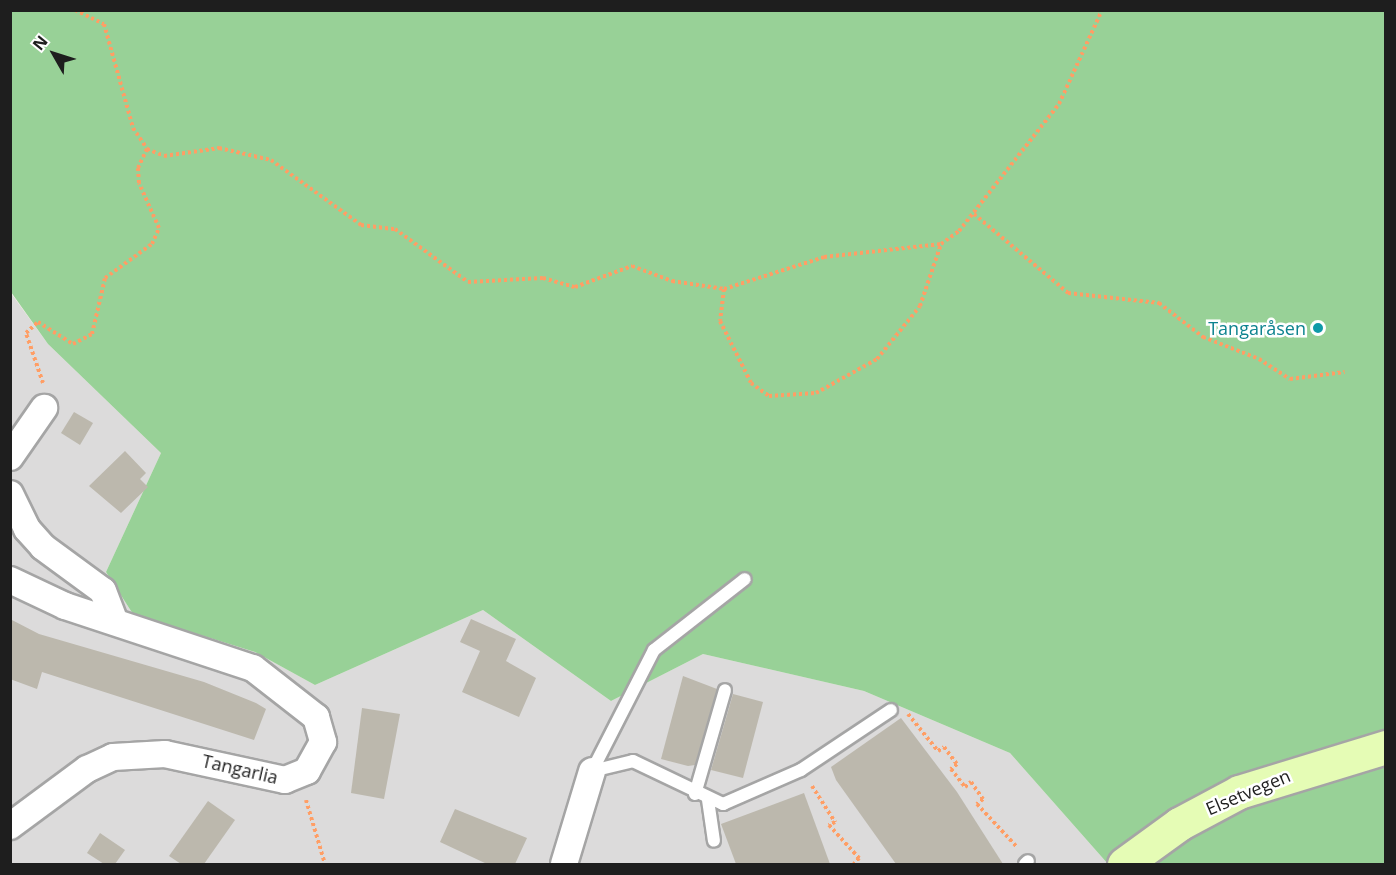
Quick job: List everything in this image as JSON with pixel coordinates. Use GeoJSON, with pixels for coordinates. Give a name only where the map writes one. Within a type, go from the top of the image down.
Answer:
{"type":"FeatureCollection","features":[{"type":"Feature","properties":{"kind":"main road","name":"Elsetvegen"},"geometry":{"type":"LineString","coordinates":[[1124,864],[1179,824],[1239,792],[1386,747]]}},
{"type":"Feature","properties":{"kind":"street"},"geometry":{"type":"LineString","coordinates":[[10,457],[44,408]]}},
{"type":"Feature","properties":{"kind":"street"},"geometry":{"type":"LineString","coordinates":[[10,494],[27,529],[43,547],[103,591],[116,622]]}},
{"type":"Feature","properties":{"kind":"street","name":"Tangarlia"},"geometry":{"type":"LineString","coordinates":[[10,580],[116,622],[221,653],[253,668],[302,702],[316,717],[323,742],[318,757],[297,777],[267,779],[165,754],[113,757],[87,769],[10,826]]}},
{"type":"Feature","properties":{"kind":"street"},"geometry":{"type":"LineString","coordinates":[[564,864],[592,771]]}},
{"type":"Feature","properties":{"kind":"lane"},"geometry":{"type":"LineString","coordinates":[[592,771],[654,650],[745,579]]}},
{"type":"Feature","properties":{"kind":"lane"},"geometry":{"type":"LineString","coordinates":[[695,794],[725,690]]}},
{"type":"Feature","properties":{"kind":"lane"},"geometry":{"type":"LineString","coordinates":[[592,771],[633,761],[695,794],[723,804],[759,792],[891,710]]}},
{"type":"Feature","properties":{"kind":"lane"},"geometry":{"type":"LineString","coordinates":[[708,800],[714,841]]}},
{"type":"Feature","properties":{"kind":"path"},"geometry":{"type":"LineString","coordinates":[[75,10],[104,24],[133,128],[147,149],[164,156],[219,148],[271,160],[361,225],[394,228],[468,282],[543,278],[575,287],[632,266],[672,281],[724,289],[824,257],[941,244]]}},
{"type":"Feature","properties":{"kind":"path"},"geometry":{"type":"LineString","coordinates":[[724,289],[720,321],[751,383],[769,396],[816,393],[877,359],[920,306],[941,244],[974,214],[1059,104],[1102,10]]}},
{"type":"Feature","properties":{"kind":"path"},"geometry":{"type":"LineString","coordinates":[[44,408],[42,376],[26,333],[38,322],[73,344],[92,334],[105,278],[152,244],[159,228],[139,183],[147,149]]}},
{"type":"Feature","properties":{"kind":"path"},"geometry":{"type":"LineString","coordinates":[[974,214],[1068,293],[1159,303],[1203,337],[1260,359],[1290,379],[1345,372]]}},
{"type":"Feature","properties":{"kind":"path"},"geometry":{"type":"LineString","coordinates":[[927,736],[938,751],[944,747],[957,764],[951,769],[965,787],[971,782],[983,799],[977,804],[1012,839],[1027,863]]}},
{"type":"Feature","properties":{"kind":"path"},"geometry":{"type":"LineString","coordinates":[[297,777],[325,864]]}},
{"type":"Feature","properties":{"kind":"path"},"geometry":{"type":"LineString","coordinates":[[822,802],[835,822],[829,825],[859,858],[854,864]]}},
{"type":"Feature","properties":{"kind":"shaded area"},"geometry":{"type":"Polygon","coordinates":[[[10,292],[48,344],[161,453],[106,572],[133,614],[255,652],[315,685],[483,610],[611,701],[703,654],[864,691],[1010,753],[1108,864],[11,864],[10,292]]]}},
{"type":"Feature","properties":{"kind":"green space"},"geometry":{"type":"Polygon","coordinates":[[[10,11],[1385,11],[1385,864],[1108,864],[1010,753],[864,691],[703,654],[611,701],[483,610],[315,685],[255,652],[133,614],[106,572],[161,453],[48,344],[11,292],[10,11]]]}},
{"type":"Feature","properties":{"kind":"building"},"geometry":{"type":"Polygon","coordinates":[[[74,412],[93,423],[80,445],[61,433],[74,412]]]}},
{"type":"Feature","properties":{"kind":"building"},"geometry":{"type":"Polygon","coordinates":[[[125,451],[146,473],[140,479],[148,487],[121,513],[89,486],[125,451]]]}},
{"type":"Feature","properties":{"kind":"building"},"geometry":{"type":"Polygon","coordinates":[[[10,619],[39,634],[204,682],[256,703],[266,709],[254,740],[42,672],[37,689],[10,679],[10,619]]]}},
{"type":"Feature","properties":{"kind":"building"},"geometry":{"type":"Polygon","coordinates":[[[471,619],[516,639],[506,661],[536,678],[519,717],[462,692],[480,651],[460,642],[471,619]]]}},
{"type":"Feature","properties":{"kind":"building"},"geometry":{"type":"Polygon","coordinates":[[[683,676],[717,689],[695,765],[688,766],[661,759],[683,676]]]}},
{"type":"Feature","properties":{"kind":"building"},"geometry":{"type":"Polygon","coordinates":[[[733,694],[763,702],[743,778],[711,770],[733,694]]]}},
{"type":"Feature","properties":{"kind":"building"},"geometry":{"type":"Polygon","coordinates":[[[362,708],[400,714],[384,799],[351,793],[362,708]]]}},
{"type":"Feature","properties":{"kind":"building"},"geometry":{"type":"Polygon","coordinates":[[[901,718],[957,792],[1003,864],[896,864],[836,780],[831,767],[901,718]]]}},
{"type":"Feature","properties":{"kind":"building"},"geometry":{"type":"Polygon","coordinates":[[[804,793],[830,864],[736,864],[721,824],[804,793]]]}},
{"type":"Feature","properties":{"kind":"building"},"geometry":{"type":"Polygon","coordinates":[[[208,801],[235,820],[204,864],[181,864],[169,856],[208,801]]]}},
{"type":"Feature","properties":{"kind":"building"},"geometry":{"type":"Polygon","coordinates":[[[455,809],[527,838],[515,864],[487,864],[440,842],[455,809]]]}},
{"type":"Feature","properties":{"kind":"building"},"geometry":{"type":"Polygon","coordinates":[[[100,833],[125,850],[115,864],[104,864],[87,853],[100,833]]]}},
{"type":"Feature","properties":{"kind":"place","name":"Tangaråsen"},"geometry":{"type":"Point","coordinates":[1318,328]}}]}
